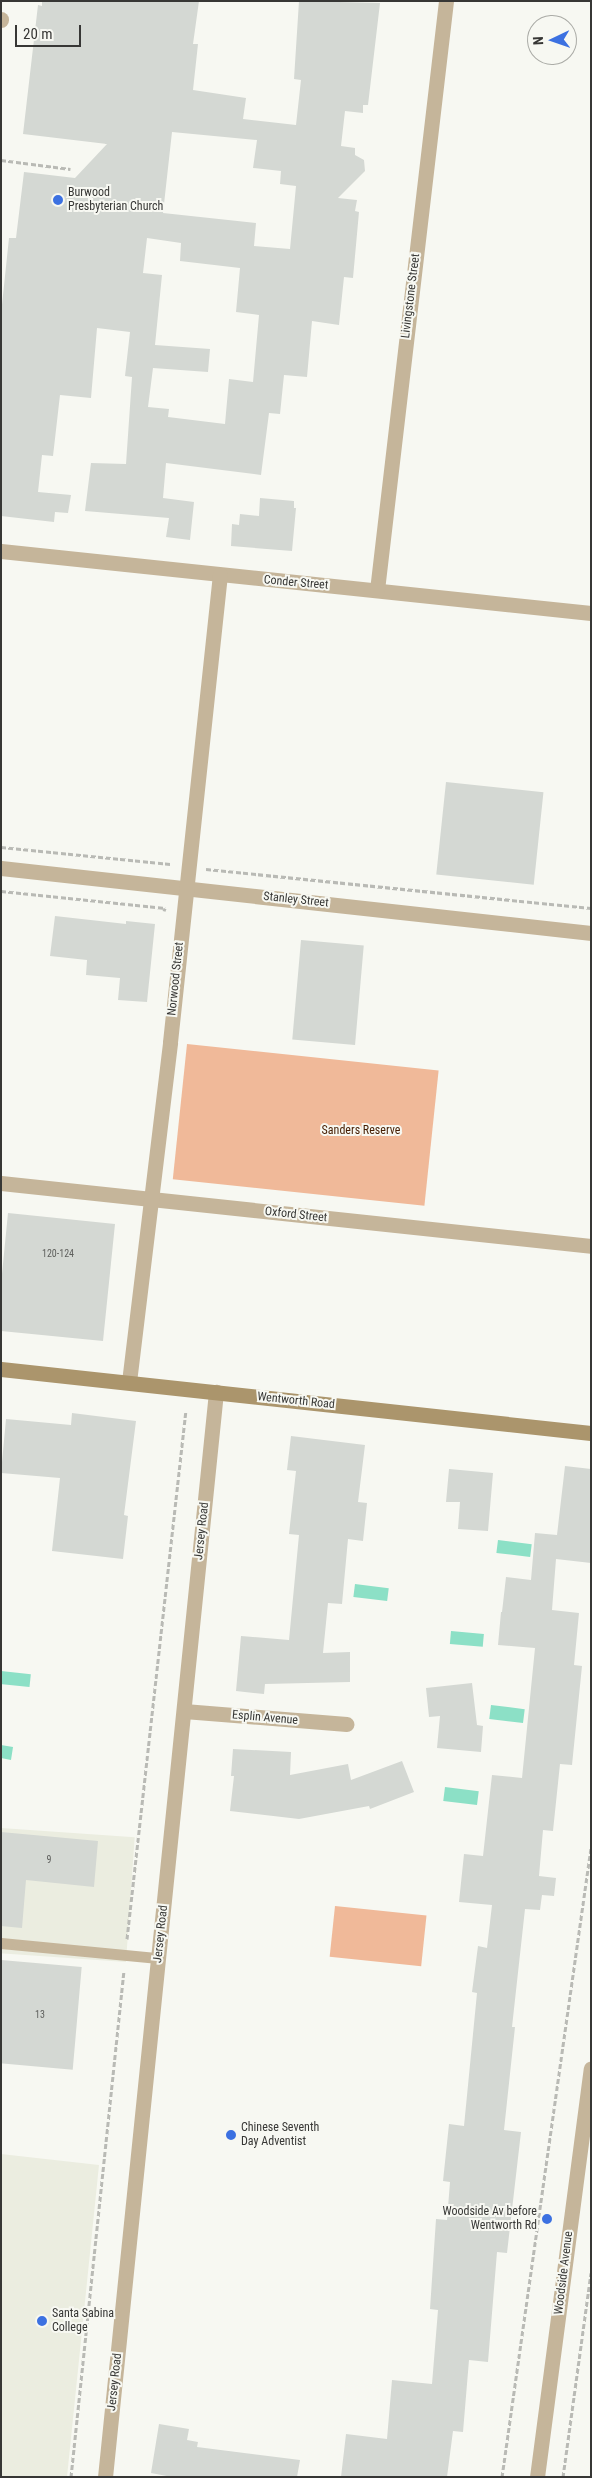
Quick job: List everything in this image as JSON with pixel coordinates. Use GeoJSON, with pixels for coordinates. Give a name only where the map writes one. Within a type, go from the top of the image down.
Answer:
{"type":"FeatureCollection","features":[{"type":"Feature","properties":{"kind":"street","name":"Livingstone Street"},"geometry":{"type":"LineString","coordinates":[[377,590],[446,1]]}},
{"type":"Feature","properties":{"kind":"street","name":"Conder Street"},"geometry":{"type":"LineString","coordinates":[[1,551],[591,613]]}},
{"type":"Feature","properties":{"kind":"street","name":"Norwood Street"},"geometry":{"type":"LineString","coordinates":[[129,1382],[152,1199],[220,575]]}},
{"type":"Feature","properties":{"kind":"street","name":"Stanley Street"},"geometry":{"type":"LineString","coordinates":[[1,868],[591,933]]}},
{"type":"Feature","properties":{"kind":"street","name":"Oxford Street"},"geometry":{"type":"LineString","coordinates":[[1,1183],[591,1246]]}},
{"type":"Feature","properties":{"kind":"street","name":"Wentworth Road"},"geometry":{"type":"LineString","coordinates":[[1,1369],[591,1434]]}},
{"type":"Feature","properties":{"kind":"street","name":"Jersey Road"},"geometry":{"type":"LineString","coordinates":[[105,2477],[216,1392]]}},
{"type":"Feature","properties":{"kind":"street","name":"Esplin Avenue"},"geometry":{"type":"LineString","coordinates":[[184,1711],[346,1724]]}},
{"type":"Feature","properties":{"kind":"street","name":"Woodside Avenue"},"geometry":{"type":"LineString","coordinates":[[537,2477],[591,2069]]}},
{"type":"Feature","properties":{"kind":"lane"},"geometry":{"type":"LineString","coordinates":[[1,1943],[158,1958]]}},
{"type":"Feature","properties":{"kind":"path"},"geometry":{"type":"LineString","coordinates":[[1,160],[70,169]]}},
{"type":"Feature","properties":{"kind":"path"},"geometry":{"type":"LineString","coordinates":[[1,847],[170,865],[171,855]]}},
{"type":"Feature","properties":{"kind":"path"},"geometry":{"type":"LineString","coordinates":[[204,869],[591,908]]}},
{"type":"Feature","properties":{"kind":"path"},"geometry":{"type":"LineString","coordinates":[[1,891],[164,908],[164,918]]}},
{"type":"Feature","properties":{"kind":"path"},"geometry":{"type":"LineString","coordinates":[[502,2477],[591,1848]]}},
{"type":"Feature","properties":{"kind":"path"},"geometry":{"type":"LineString","coordinates":[[564,2477],[591,2273]]}},
{"type":"Feature","properties":{"kind":"shaded area"},"geometry":{"type":"Polygon","coordinates":[[[498,1540],[532,1544],[530,1557],[496,1553],[498,1540]]]}},
{"type":"Feature","properties":{"kind":"shaded area"},"geometry":{"type":"Polygon","coordinates":[[[355,1584],[389,1588],[387,1601],[353,1597],[355,1584]]]}},
{"type":"Feature","properties":{"kind":"shaded area"},"geometry":{"type":"Polygon","coordinates":[[[451,1631],[484,1634],[483,1647],[450,1644],[451,1631]]]}},
{"type":"Feature","properties":{"kind":"shaded area"},"geometry":{"type":"Polygon","coordinates":[[[1,1671],[31,1674],[29,1687],[1,1684],[1,1671]]]}},
{"type":"Feature","properties":{"kind":"shaded area"},"geometry":{"type":"Polygon","coordinates":[[[491,1705],[525,1709],[523,1723],[489,1719],[491,1705]]]}},
{"type":"Feature","properties":{"kind":"shaded area"},"geometry":{"type":"Polygon","coordinates":[[[1,1745],[13,1747],[11,1760],[1,1758],[1,1745]]]}},
{"type":"Feature","properties":{"kind":"shaded area"},"geometry":{"type":"Polygon","coordinates":[[[445,1787],[479,1791],[477,1805],[443,1801],[445,1787]]]}},
{"type":"Feature","properties":{"kind":"shaded area"},"geometry":{"type":"Polygon","coordinates":[[[1,1828],[135,1837],[126,1962],[1,1953],[1,1828]]]}},
{"type":"Feature","properties":{"kind":"shaded area","name":"Santa Sabina College"},"geometry":{"type":"Polygon","coordinates":[[[1,2154],[99,2165],[67,2477],[1,2477],[1,2154]]]}},
{"type":"Feature","properties":{"kind":"green space","name":"Sanders Reserve"},"geometry":{"type":"Polygon","coordinates":[[[187,1044],[439,1070],[424,1206],[173,1179],[187,1044]]]}},
{"type":"Feature","properties":{"kind":"green space"},"geometry":{"type":"Polygon","coordinates":[[[335,1906],[426,1916],[421,1966],[330,1957],[335,1906]]]}},
{"type":"Feature","properties":{"kind":"building"},"geometry":{"type":"Polygon","coordinates":[[[42,1],[199,1],[193,44],[198,44],[193,90],[246,98],[243,119],[296,125],[301,80],[294,79],[299,1],[380,3],[368,105],[363,105],[363,113],[345,111],[341,146],[355,148],[355,155],[364,160],[365,171],[338,198],[357,200],[355,211],[359,212],[353,278],[344,277],[339,325],[312,321],[307,377],[284,375],[280,414],[269,413],[261,475],[166,463],[163,498],[194,502],[190,540],[166,537],[169,518],[85,511],[91,463],[126,464],[132,377],[125,376],[130,332],[97,328],[91,398],[60,395],[53,456],[42,455],[38,492],[71,495],[68,513],[55,512],[54,522],[1,516],[1,314],[9,238],[16,238],[24,172],[75,178],[107,144],[23,134],[38,5],[42,6],[42,1]],[[172,132],[163,213],[256,223],[254,246],[290,249],[296,186],[280,184],[281,171],[253,168],[257,140],[172,132]],[[147,238],[143,273],[162,275],[155,345],[210,349],[208,372],[153,368],[148,407],[169,409],[168,417],[225,424],[229,379],[253,382],[259,315],[236,312],[240,268],[180,261],[181,243],[147,238]]]}},
{"type":"Feature","properties":{"kind":"building"},"geometry":{"type":"Polygon","coordinates":[[[260,498],[294,501],[294,508],[296,508],[292,551],[231,546],[232,524],[239,525],[240,514],[259,516],[260,498]]]}},
{"type":"Feature","properties":{"kind":"building"},"geometry":{"type":"Polygon","coordinates":[[[446,782],[543,792],[534,885],[436,874],[446,782]]]}},
{"type":"Feature","properties":{"kind":"building"},"geometry":{"type":"Polygon","coordinates":[[[55,916],[126,924],[126,921],[155,924],[147,1002],[118,1000],[120,978],[86,975],[87,960],[50,956],[55,916]]]}},
{"type":"Feature","properties":{"kind":"building"},"geometry":{"type":"Polygon","coordinates":[[[301,940],[364,945],[355,1045],[292,1040],[301,940]]]}},
{"type":"Feature","properties":{"kind":"building"},"geometry":{"type":"Polygon","coordinates":[[[8,1213],[115,1224],[103,1341],[1,1331],[1,1284],[8,1213]]]}},
{"type":"Feature","properties":{"kind":"building"},"geometry":{"type":"Polygon","coordinates":[[[72,1413],[136,1421],[124,1515],[128,1516],[123,1559],[52,1551],[60,1478],[1,1473],[6,1419],[71,1425],[72,1413]]]}},
{"type":"Feature","properties":{"kind":"building"},"geometry":{"type":"Polygon","coordinates":[[[291,1436],[365,1445],[358,1502],[367,1503],[363,1541],[348,1539],[342,1604],[328,1603],[323,1653],[350,1652],[350,1682],[265,1684],[264,1694],[236,1691],[241,1636],[289,1640],[299,1535],[289,1534],[296,1471],[287,1470],[291,1436]]]}},
{"type":"Feature","properties":{"kind":"building"},"geometry":{"type":"Polygon","coordinates":[[[565,1466],[591,1469],[591,1563],[556,1559],[552,1610],[579,1613],[574,1665],[582,1666],[572,1765],[560,1764],[553,1831],[543,1830],[539,1876],[556,1878],[554,1896],[542,1895],[540,1910],[525,1909],[512,2027],[515,2027],[504,2130],[521,2132],[507,2253],[497,2252],[488,2362],[469,2360],[463,2432],[453,2431],[447,2477],[341,2477],[346,2434],[387,2439],[392,2380],[432,2384],[438,2310],[430,2309],[436,2219],[447,2220],[450,2182],[443,2181],[449,2124],[464,2126],[477,1993],[472,1992],[478,1946],[487,1948],[492,1905],[459,1902],[464,1854],[483,1856],[492,1775],[522,1778],[535,1648],[498,1645],[501,1612],[506,1577],[531,1580],[535,1533],[557,1535],[565,1466]]]}},
{"type":"Feature","properties":{"kind":"building"},"geometry":{"type":"Polygon","coordinates":[[[449,1469],[493,1473],[488,1531],[458,1529],[460,1502],[446,1502],[449,1469]]]}},
{"type":"Feature","properties":{"kind":"building"},"geometry":{"type":"Polygon","coordinates":[[[472,1683],[477,1725],[483,1726],[481,1752],[437,1748],[440,1716],[429,1717],[426,1688],[472,1683]]]}},
{"type":"Feature","properties":{"kind":"building"},"geometry":{"type":"Polygon","coordinates":[[[233,1749],[291,1752],[290,1775],[348,1764],[351,1780],[402,1761],[414,1792],[370,1809],[369,1806],[299,1819],[230,1811],[234,1776],[231,1776],[233,1749]]]}},
{"type":"Feature","properties":{"kind":"building"},"geometry":{"type":"Polygon","coordinates":[[[1,1832],[98,1841],[94,1887],[26,1880],[22,1928],[1,1926],[1,1832]]]}},
{"type":"Feature","properties":{"kind":"building"},"geometry":{"type":"Polygon","coordinates":[[[1,1960],[82,1967],[73,2070],[1,2063],[1,1960]]]}},
{"type":"Feature","properties":{"kind":"building"},"geometry":{"type":"Polygon","coordinates":[[[159,2424],[189,2429],[187,2440],[198,2442],[197,2447],[300,2460],[297,2477],[172,2477],[151,2473],[159,2424]]]}},
{"type":"Feature","properties":{"kind":"place","name":"Burwood Presbyterian Church"},"geometry":{"type":"Point","coordinates":[58,200]}},
{"type":"Feature","properties":{"kind":"place","name":"Chinese Seventh Day Adventist"},"geometry":{"type":"Point","coordinates":[231,2135]}},
{"type":"Feature","properties":{"kind":"place","name":"Woodside Av before Wentworth Rd"},"geometry":{"type":"Point","coordinates":[547,2219]}},
{"type":"Feature","properties":{"kind":"place","name":"Santa Sabina College"},"geometry":{"type":"Point","coordinates":[42,2321]}}]}
